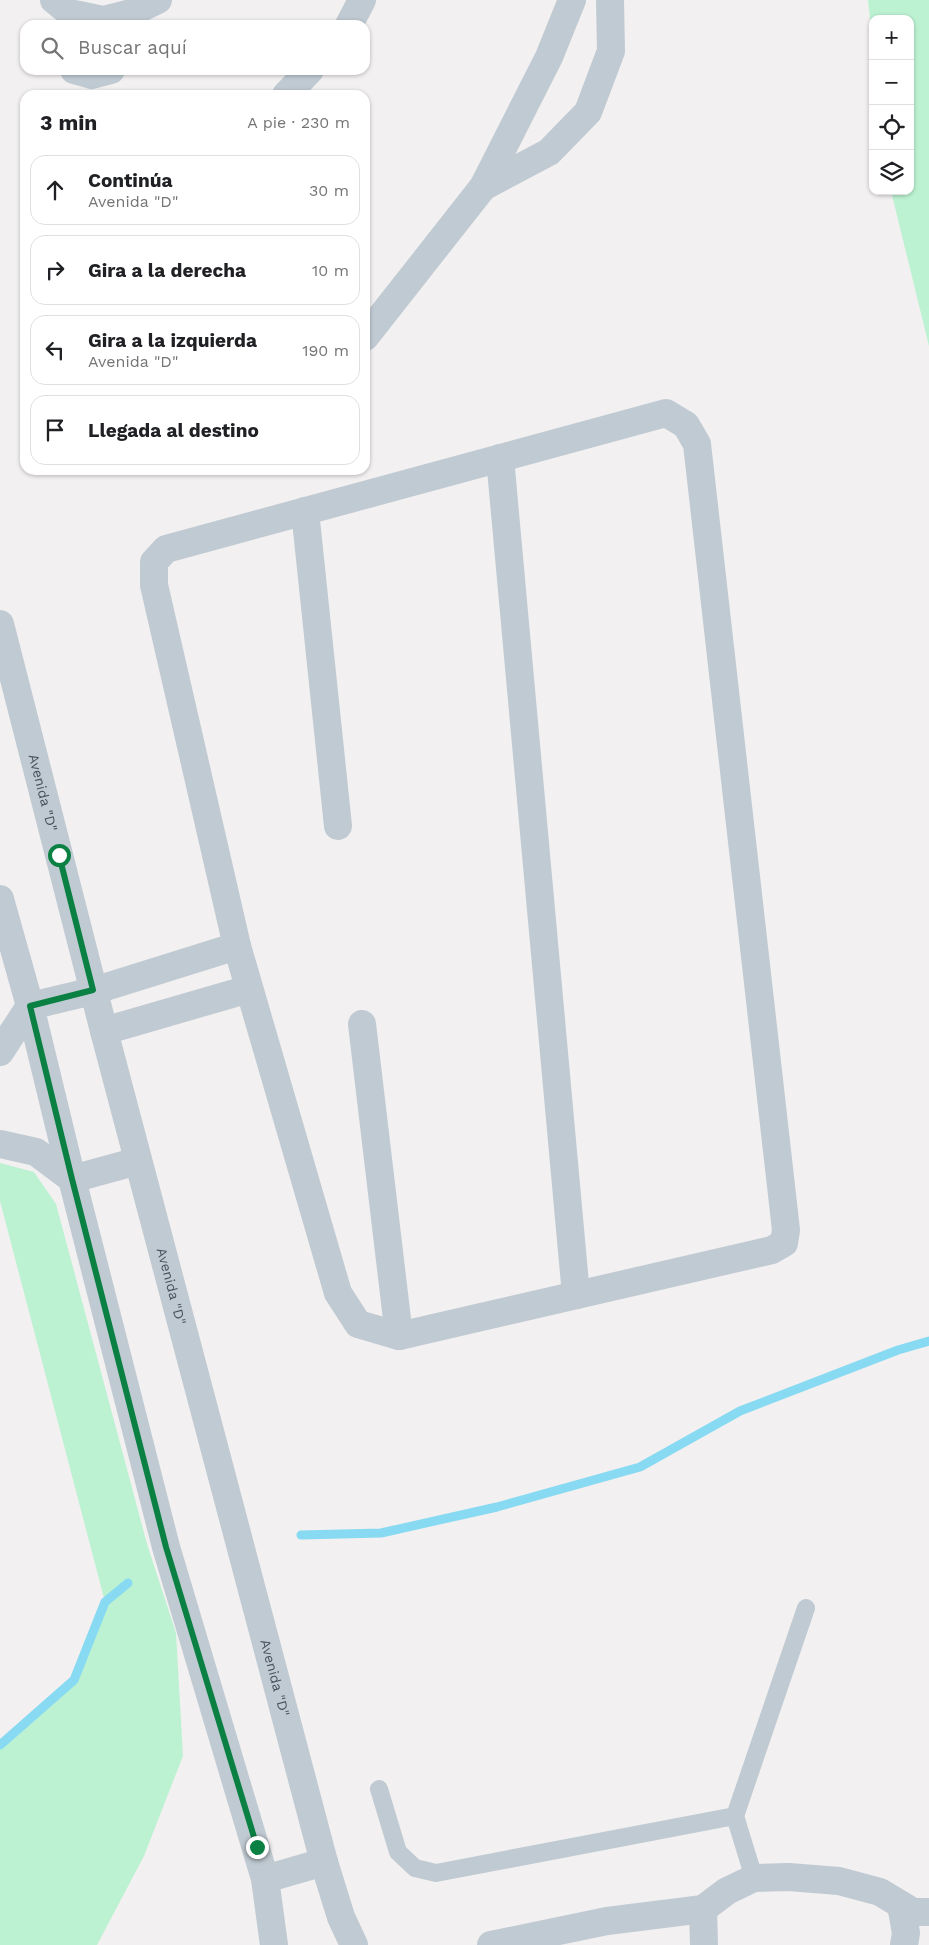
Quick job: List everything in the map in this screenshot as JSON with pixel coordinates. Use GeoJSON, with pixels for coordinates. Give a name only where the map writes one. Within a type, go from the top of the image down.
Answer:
{"type":"FeatureCollection","features":[{"type":"Feature","properties":{"kind":"street"},"geometry":{"type":"LineString","coordinates":[[50,0],[54,20]]}},
{"type":"Feature","properties":{"kind":"street"},"geometry":{"type":"LineString","coordinates":[[54,0],[70,13],[103,20],[131,13],[158,0]]}},
{"type":"Feature","properties":{"kind":"street"},"geometry":{"type":"LineString","coordinates":[[155,20],[170,0]]}},
{"type":"Feature","properties":{"kind":"street"},"geometry":{"type":"LineString","coordinates":[[352,20],[362,0]]}},
{"type":"Feature","properties":{"kind":"street"},"geometry":{"type":"LineString","coordinates":[[370,331],[483,187],[549,57],[572,0]]}},
{"type":"Feature","properties":{"kind":"street"},"geometry":{"type":"LineString","coordinates":[[483,187],[549,152],[588,112],[611,51],[610,0]]}},
{"type":"Feature","properties":{"kind":"street"},"geometry":{"type":"LineString","coordinates":[[291,90],[305,75]]}},
{"type":"Feature","properties":{"kind":"street"},"geometry":{"type":"LineString","coordinates":[[666,413],[686,425],[698,444],[786,1230],[784,1243],[772,1250],[399,1336],[358,1324],[338,1293],[237,946],[154,585],[154,562],[166,549],[305,511],[666,413]]}},
{"type":"Feature","properties":{"kind":"street"},"geometry":{"type":"LineString","coordinates":[[500,458],[576,1295]]}},
{"type":"Feature","properties":{"kind":"street"},"geometry":{"type":"LineString","coordinates":[[305,511],[338,826]]}},
{"type":"Feature","properties":{"kind":"street","name":"Avenida \"D\""},"geometry":{"type":"LineString","coordinates":[[0,624],[93,990],[324,1862],[341,1917],[354,1945]]}},
{"type":"Feature","properties":{"kind":"street"},"geometry":{"type":"LineString","coordinates":[[0,899],[30,1006],[166,1547],[265,1879],[274,1945]]}},
{"type":"Feature","properties":{"kind":"street"},"geometry":{"type":"LineString","coordinates":[[0,1052],[30,1006],[93,990],[237,946]]}},
{"type":"Feature","properties":{"kind":"street"},"geometry":{"type":"LineString","coordinates":[[104,1030],[249,989]]}},
{"type":"Feature","properties":{"kind":"street"},"geometry":{"type":"LineString","coordinates":[[362,1024],[399,1336]]}},
{"type":"Feature","properties":{"kind":"street"},"geometry":{"type":"LineString","coordinates":[[0,1144],[36,1152],[72,1179]]}},
{"type":"Feature","properties":{"kind":"street"},"geometry":{"type":"LineString","coordinates":[[72,1179],[138,1161]]}},
{"type":"Feature","properties":{"kind":"street"},"geometry":{"type":"LineString","coordinates":[[265,1879],[324,1862]]}},
{"type":"Feature","properties":{"kind":"street"},"geometry":{"type":"LineString","coordinates":[[491,1945],[607,1921],[703,1909],[727,1891],[754,1878],[790,1876],[839,1881],[880,1892],[913,1912],[929,1912]]}},
{"type":"Feature","properties":{"kind":"street"},"geometry":{"type":"LineString","coordinates":[[902,1905],[906,1933],[904,1945]]}},
{"type":"Feature","properties":{"kind":"street"},"geometry":{"type":"LineString","coordinates":[[703,1909],[704,1945]]}},
{"type":"Feature","properties":{"kind":"lane"},"geometry":{"type":"LineString","coordinates":[[754,1878],[735,1816],[806,1608]]}},
{"type":"Feature","properties":{"kind":"lane"},"geometry":{"type":"LineString","coordinates":[[379,1789],[398,1852],[415,1868],[436,1873],[735,1816]]}},
{"type":"Feature","properties":{"kind":"green space"},"geometry":{"type":"Polygon","coordinates":[[[868,0],[929,0],[929,346],[892,195],[914,195],[914,15],[870,15],[868,0]]]}},
{"type":"Feature","properties":{"kind":"green space"},"geometry":{"type":"Polygon","coordinates":[[[0,1163],[34,1172],[56,1204],[147,1544],[176,1633],[183,1756],[144,1856],[97,1945],[0,1945],[0,1745],[74,1680],[105,1602],[0,1201],[0,1163]]]}},
{"type":"Feature","properties":{"kind":"waterway"},"geometry":{"type":"LineString","coordinates":[[301,1535],[381,1533],[497,1507],[640,1467],[740,1411],[898,1350],[929,1341]]}},
{"type":"Feature","properties":{"kind":"waterway"},"geometry":{"type":"LineString","coordinates":[[0,1745],[74,1680],[105,1602],[128,1583]]}},
{"type":"Feature","properties":{"kind":"route"},"geometry":{"type":"LineString","coordinates":[[59,855],[93,990],[30,1006],[166,1547],[257,1847]]}}]}
